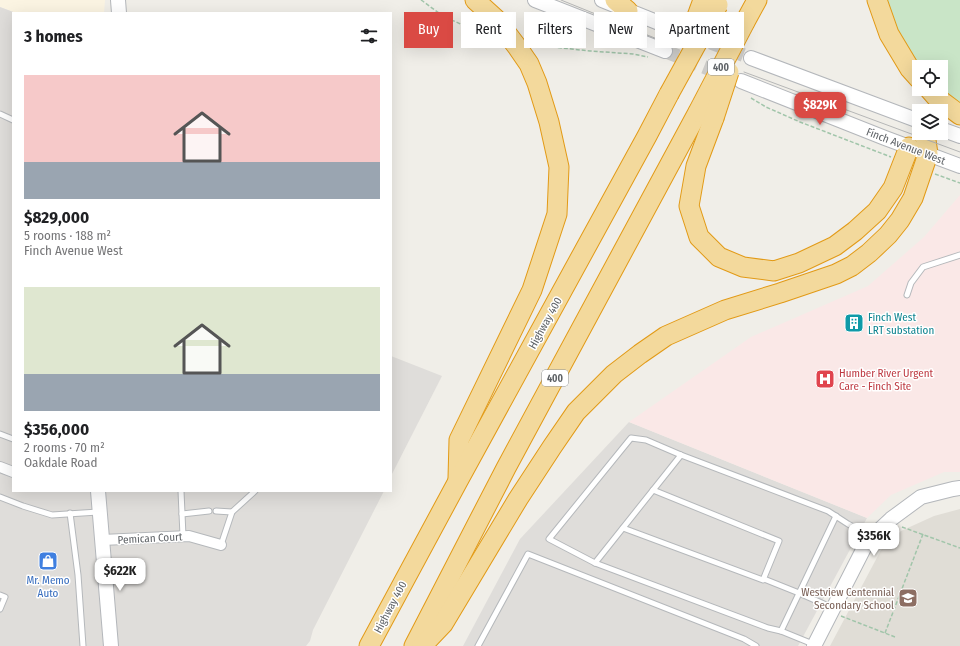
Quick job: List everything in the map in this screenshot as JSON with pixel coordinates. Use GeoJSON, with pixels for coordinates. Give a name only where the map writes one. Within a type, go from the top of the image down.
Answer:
{"type":"FeatureCollection","features":[{"type":"Feature","properties":{"kind":"highway"},"geometry":{"type":"LineString","coordinates":[[458,481],[459,440],[532,290],[557,214],[559,167],[549,122],[537,83],[528,64],[518,48],[496,20],[475,0]]}},
{"type":"Feature","properties":{"kind":"highway"},"geometry":{"type":"LineString","coordinates":[[757,0],[744,22],[706,115],[689,206],[698,237],[719,257],[743,267],[774,270],[799,263],[835,246],[855,231],[877,211],[893,188],[909,147]]}},
{"type":"Feature","properties":{"kind":"highway"},"geometry":{"type":"LineString","coordinates":[[877,0],[889,34],[912,71]]}},
{"type":"Feature","properties":{"kind":"highway","name":"Highway 400"},"geometry":{"type":"LineString","coordinates":[[369,646],[647,136],[714,2]]}},
{"type":"Feature","properties":{"kind":"highway"},"geometry":{"type":"LineString","coordinates":[[935,96],[960,115]]}},
{"type":"Feature","properties":{"kind":"highway","name":"400"},"geometry":{"type":"LineString","coordinates":[[414,646],[510,461],[706,115]]}},
{"type":"Feature","properties":{"kind":"highway"},"geometry":{"type":"LineString","coordinates":[[422,646],[443,624],[518,499],[576,412],[614,374],[666,336],[725,310],[836,274],[852,266],[869,253],[888,235],[900,220],[913,198],[928,154],[926,140]]}},
{"type":"Feature","properties":{"kind":"main road"},"geometry":{"type":"LineString","coordinates":[[118,0],[119,12]]}},
{"type":"Feature","properties":{"kind":"main road"},"geometry":{"type":"LineString","coordinates":[[535,0],[665,51]]}},
{"type":"Feature","properties":{"kind":"main road"},"geometry":{"type":"LineString","coordinates":[[602,0],[622,5],[655,20]]}},
{"type":"Feature","properties":{"kind":"main road"},"geometry":{"type":"LineString","coordinates":[[751,58],[847,93],[912,122]]}},
{"type":"Feature","properties":{"kind":"main road","name":"Finch Avenue West"},"geometry":{"type":"LineString","coordinates":[[741,81],[960,166]]}},
{"type":"Feature","properties":{"kind":"main road"},"geometry":{"type":"LineString","coordinates":[[948,132],[960,136]]}},
{"type":"Feature","properties":{"kind":"main road"},"geometry":{"type":"LineString","coordinates":[[814,645],[836,612],[864,548],[873,537],[891,519],[921,497],[960,488]]}},
{"type":"Feature","properties":{"kind":"main road"},"geometry":{"type":"LineString","coordinates":[[98,492],[111,646]]}},
{"type":"Feature","properties":{"kind":"street"},"geometry":{"type":"LineString","coordinates":[[0,467],[12,472]]}},
{"type":"Feature","properties":{"kind":"street","name":"Pemican Court"},"geometry":{"type":"LineString","coordinates":[[102,540],[189,536],[221,545]]}},
{"type":"Feature","properties":{"kind":"lane"},"geometry":{"type":"LineString","coordinates":[[0,114],[12,120]]}},
{"type":"Feature","properties":{"kind":"lane"},"geometry":{"type":"LineString","coordinates":[[907,295],[911,282],[923,267],[960,255]]}},
{"type":"Feature","properties":{"kind":"lane"},"geometry":{"type":"LineString","coordinates":[[0,434],[12,439]]}},
{"type":"Feature","properties":{"kind":"lane"},"geometry":{"type":"LineString","coordinates":[[814,645],[781,631],[768,628],[595,563],[549,539],[631,438],[646,440],[828,512],[873,537]]}},
{"type":"Feature","properties":{"kind":"lane"},"geometry":{"type":"LineString","coordinates":[[595,563],[681,455]]}},
{"type":"Feature","properties":{"kind":"lane"},"geometry":{"type":"LineString","coordinates":[[653,490],[779,541],[764,579]]}},
{"type":"Feature","properties":{"kind":"lane"},"geometry":{"type":"LineString","coordinates":[[181,492],[183,536]]}},
{"type":"Feature","properties":{"kind":"lane"},"geometry":{"type":"LineString","coordinates":[[221,545],[232,512],[253,492]]}},
{"type":"Feature","properties":{"kind":"lane"},"geometry":{"type":"LineString","coordinates":[[0,497],[23,506],[52,514],[100,512]]}},
{"type":"Feature","properties":{"kind":"lane"},"geometry":{"type":"LineString","coordinates":[[182,514],[209,511]]}},
{"type":"Feature","properties":{"kind":"lane"},"geometry":{"type":"LineString","coordinates":[[216,511],[232,512]]}},
{"type":"Feature","properties":{"kind":"lane"},"geometry":{"type":"LineString","coordinates":[[70,513],[78,576],[83,646]]}},
{"type":"Feature","properties":{"kind":"lane"},"geometry":{"type":"LineString","coordinates":[[781,631],[836,516]]}},
{"type":"Feature","properties":{"kind":"lane"},"geometry":{"type":"LineString","coordinates":[[623,528],[763,580],[764,579],[798,593],[836,612]]}},
{"type":"Feature","properties":{"kind":"lane"},"geometry":{"type":"LineString","coordinates":[[478,646],[528,554],[744,639],[756,646]]}},
{"type":"Feature","properties":{"kind":"lane"},"geometry":{"type":"LineString","coordinates":[[0,595],[5,597],[0,609]]}},
{"type":"Feature","properties":{"kind":"path"},"geometry":{"type":"LineString","coordinates":[[421,0],[461,24]]}},
{"type":"Feature","properties":{"kind":"path"},"geometry":{"type":"LineString","coordinates":[[562,48],[634,54],[649,57]]}},
{"type":"Feature","properties":{"kind":"path"},"geometry":{"type":"LineString","coordinates":[[748,96],[766,107],[800,122],[894,158]]}},
{"type":"Feature","properties":{"kind":"path"},"geometry":{"type":"LineString","coordinates":[[937,175],[960,183]]}},
{"type":"Feature","properties":{"kind":"path"},"geometry":{"type":"LineString","coordinates":[[902,527],[960,548]]}},
{"type":"Feature","properties":{"kind":"path"},"geometry":{"type":"LineString","coordinates":[[885,633],[923,534]]}},
{"type":"Feature","properties":{"kind":"path"},"geometry":{"type":"LineString","coordinates":[[836,612],[895,637]]}},
{"type":"Feature","properties":{"kind":"shaded area"},"geometry":{"type":"Polygon","coordinates":[[[0,0],[105,0],[104,12],[13,12],[0,7],[0,0]]]}},
{"type":"Feature","properties":{"kind":"shaded area"},"geometry":{"type":"Polygon","coordinates":[[[0,7],[13,12],[12,12],[12,492],[383,492],[313,630],[310,641],[306,646],[0,646],[0,7]]]}},
{"type":"Feature","properties":{"kind":"shaded area","name":"Humber River Urgent Care - Finch Site"},"geometry":{"type":"Polygon","coordinates":[[[960,195],[960,472],[944,472],[891,495],[867,518],[629,422],[751,337],[868,286],[924,237],[960,195]]]}},
{"type":"Feature","properties":{"kind":"shaded area"},"geometry":{"type":"Polygon","coordinates":[[[392,356],[442,376],[392,474],[392,356]]]}},
{"type":"Feature","properties":{"kind":"shaded area"},"geometry":{"type":"Polygon","coordinates":[[[629,422],[867,518],[798,646],[463,646],[520,539],[629,422]]]}},
{"type":"Feature","properties":{"kind":"shaded area","name":"Westview Centennial Secondary School"},"geometry":{"type":"Polygon","coordinates":[[[960,509],[960,646],[830,646],[881,550],[901,531],[934,516],[960,509]]]}},
{"type":"Feature","properties":{"kind":"green space"},"geometry":{"type":"Polygon","coordinates":[[[883,0],[960,0],[960,104],[948,95],[948,60],[912,60],[906,53],[883,0]]]}},
{"type":"Feature","properties":{"kind":"tunnel"},"geometry":{"type":"LineString","coordinates":[[725,48],[751,58]]}},
{"type":"Feature","properties":{"kind":"tunnel"},"geometry":{"type":"LineString","coordinates":[[665,51],[727,76]]}},
{"type":"Feature","properties":{"kind":"tram line"},"geometry":{"type":"LineString","coordinates":[[561,0],[655,38]]}},
{"type":"Feature","properties":{"kind":"tram line"},"geometry":{"type":"LineString","coordinates":[[744,72],[960,152]]}},
{"type":"Feature","properties":{"kind":"place","name":"Finch West LRT substation"},"geometry":{"type":"Point","coordinates":[854,323]}},
{"type":"Feature","properties":{"kind":"place","name":"Humber River Urgent Care - Finch Site"},"geometry":{"type":"Point","coordinates":[825,379]}},
{"type":"Feature","properties":{"kind":"place","name":"Mr. Memo Auto"},"geometry":{"type":"Point","coordinates":[48,561]}},
{"type":"Feature","properties":{"kind":"place","name":"Westview Centennial Secondary School"},"geometry":{"type":"Point","coordinates":[908,598]}}]}
